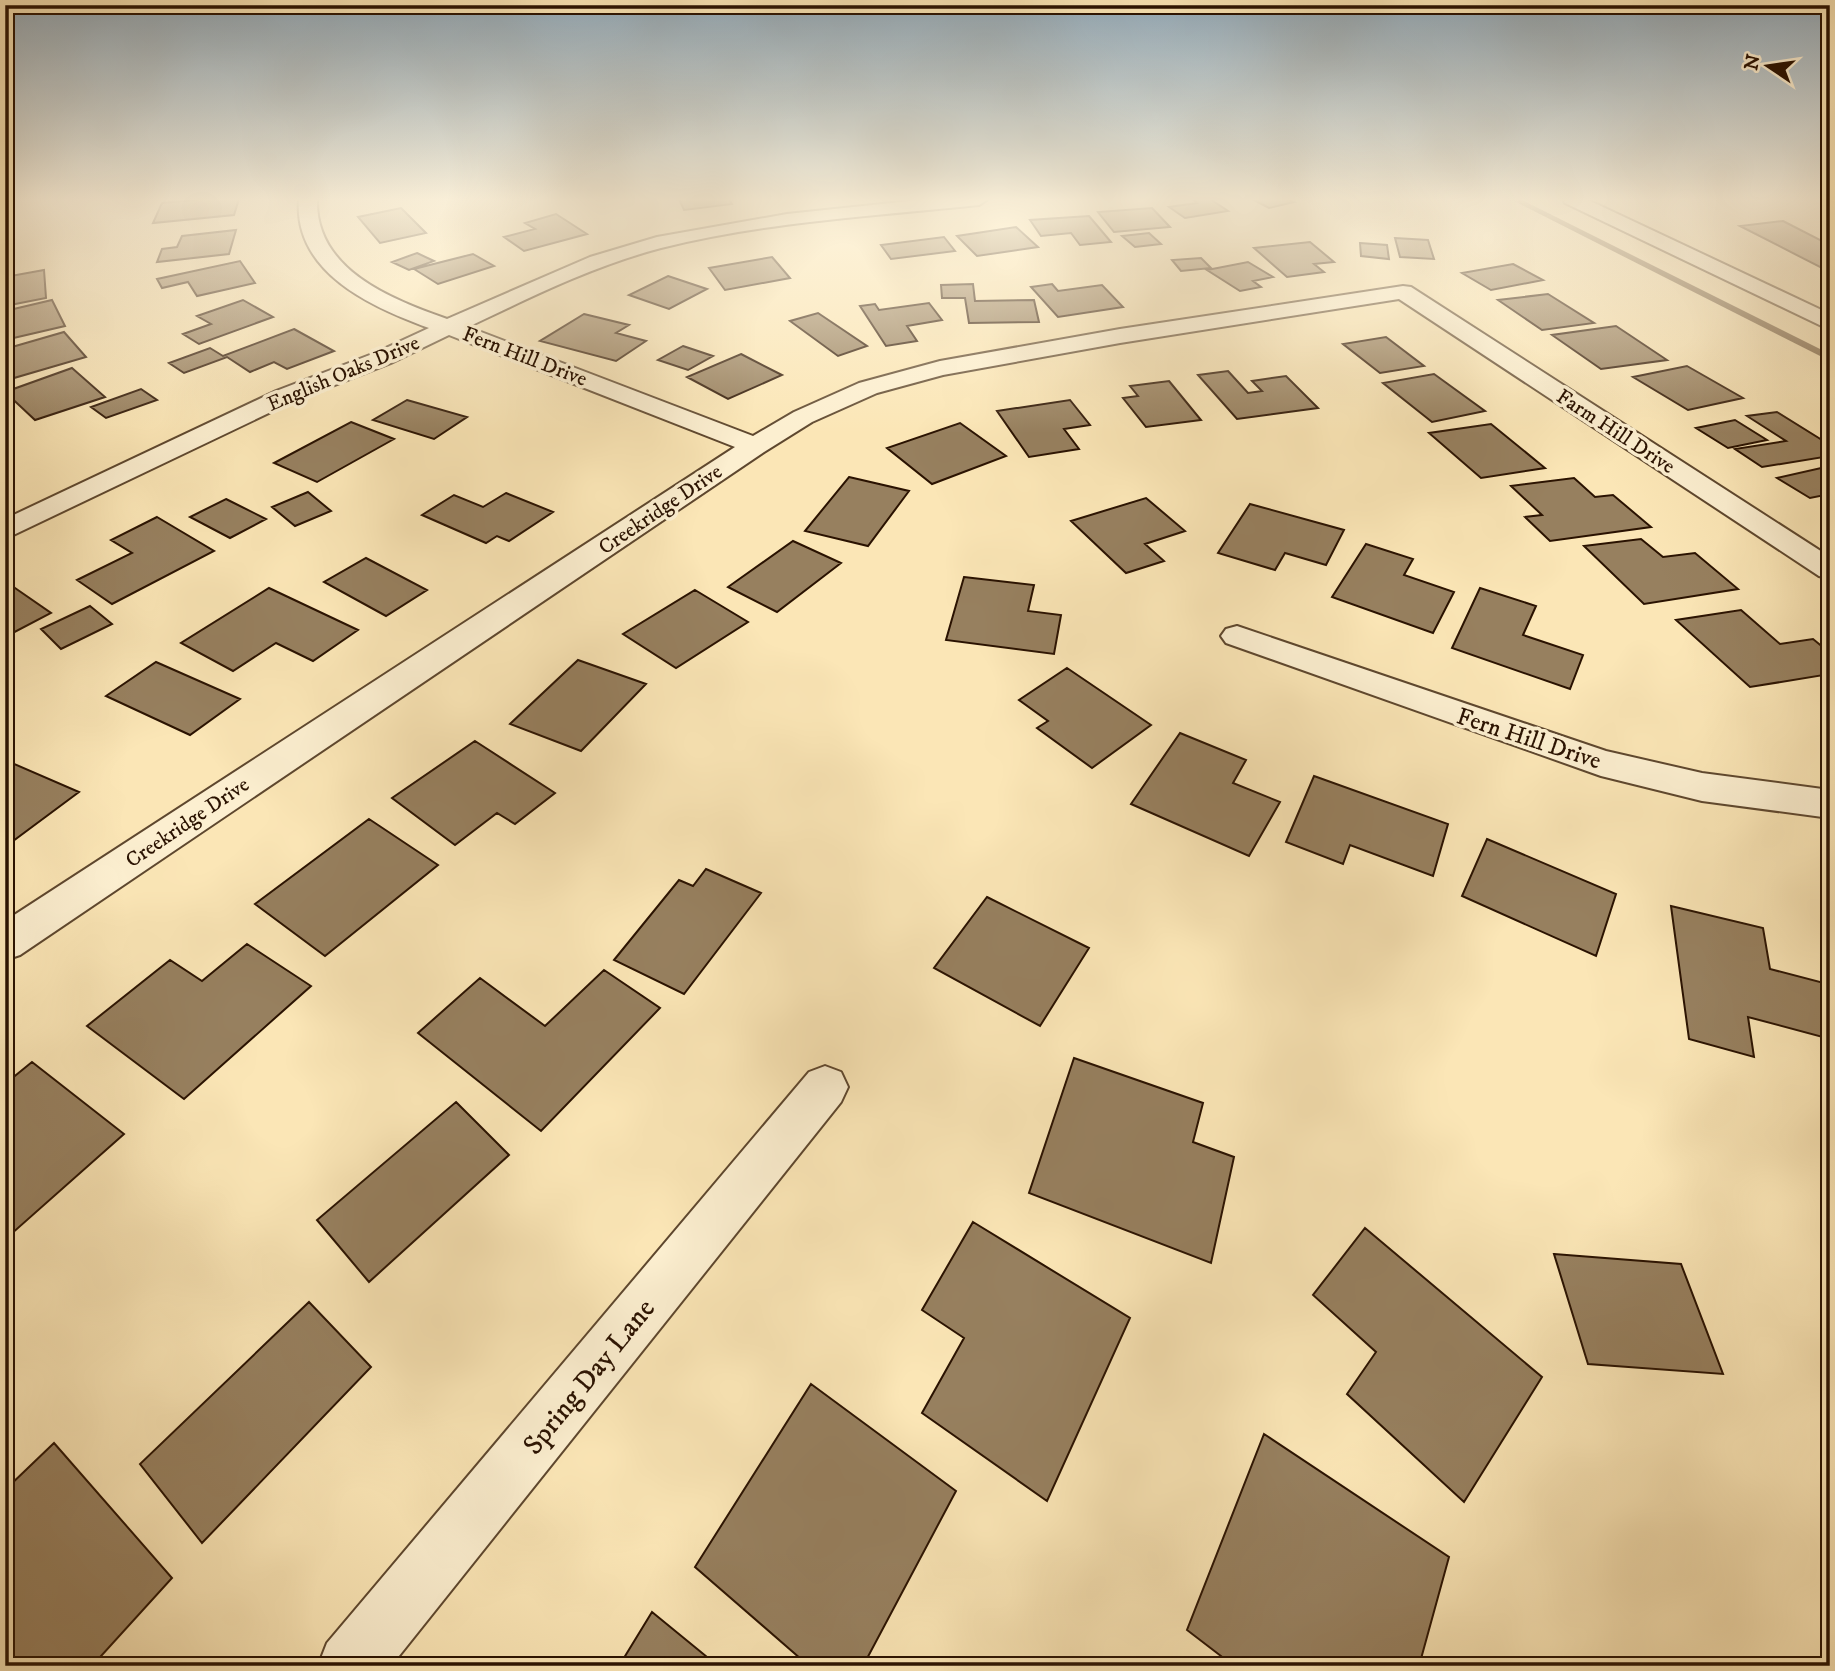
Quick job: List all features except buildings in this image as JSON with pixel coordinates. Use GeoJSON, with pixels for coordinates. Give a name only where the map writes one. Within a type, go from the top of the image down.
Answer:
{"type":"FeatureCollection","features":[{"type":"Feature","properties":{"kind":"street","name":"Fern Hill Drive"},"geometry":{"type":"LineString","coordinates":[[347,277],[363,289],[449,326],[755,446]]}},
{"type":"Feature","properties":{"kind":"street","name":"English Oaks Drive"},"geometry":{"type":"LineString","coordinates":[[5,530],[285,396],[383,358],[561,277]]}},
{"type":"Feature","properties":{"kind":"street"},"geometry":{"type":"LineString","coordinates":[[1734,277],[1830,323]]}},
{"type":"Feature","properties":{"kind":"street","name":"Creekridge Drive"},"geometry":{"type":"LineString","coordinates":[[5,943],[755,446],[803,417],[868,388],[940,368],[1121,336],[1403,292]]}},
{"type":"Feature","properties":{"kind":"street","name":"Farm Hill Drive"},"geometry":{"type":"LineString","coordinates":[[1403,292],[1830,570]]}},
{"type":"Feature","properties":{"kind":"street"},"geometry":{"type":"LineString","coordinates":[[5,496],[34,516]]}},
{"type":"Feature","properties":{"kind":"street","name":"Fern Hill Drive"},"geometry":{"type":"LineString","coordinates":[[1237,636],[1601,763],[1702,786],[1830,804]]}},
{"type":"Feature","properties":{"kind":"street","name":"Spring Day Lane"},"geometry":{"type":"LineString","coordinates":[[350,1666],[825,1087]]}},
{"type":"Feature","properties":{"kind":"waterway"},"geometry":{"type":"LineString","coordinates":[[1669,277],[1830,358]]}}]}
